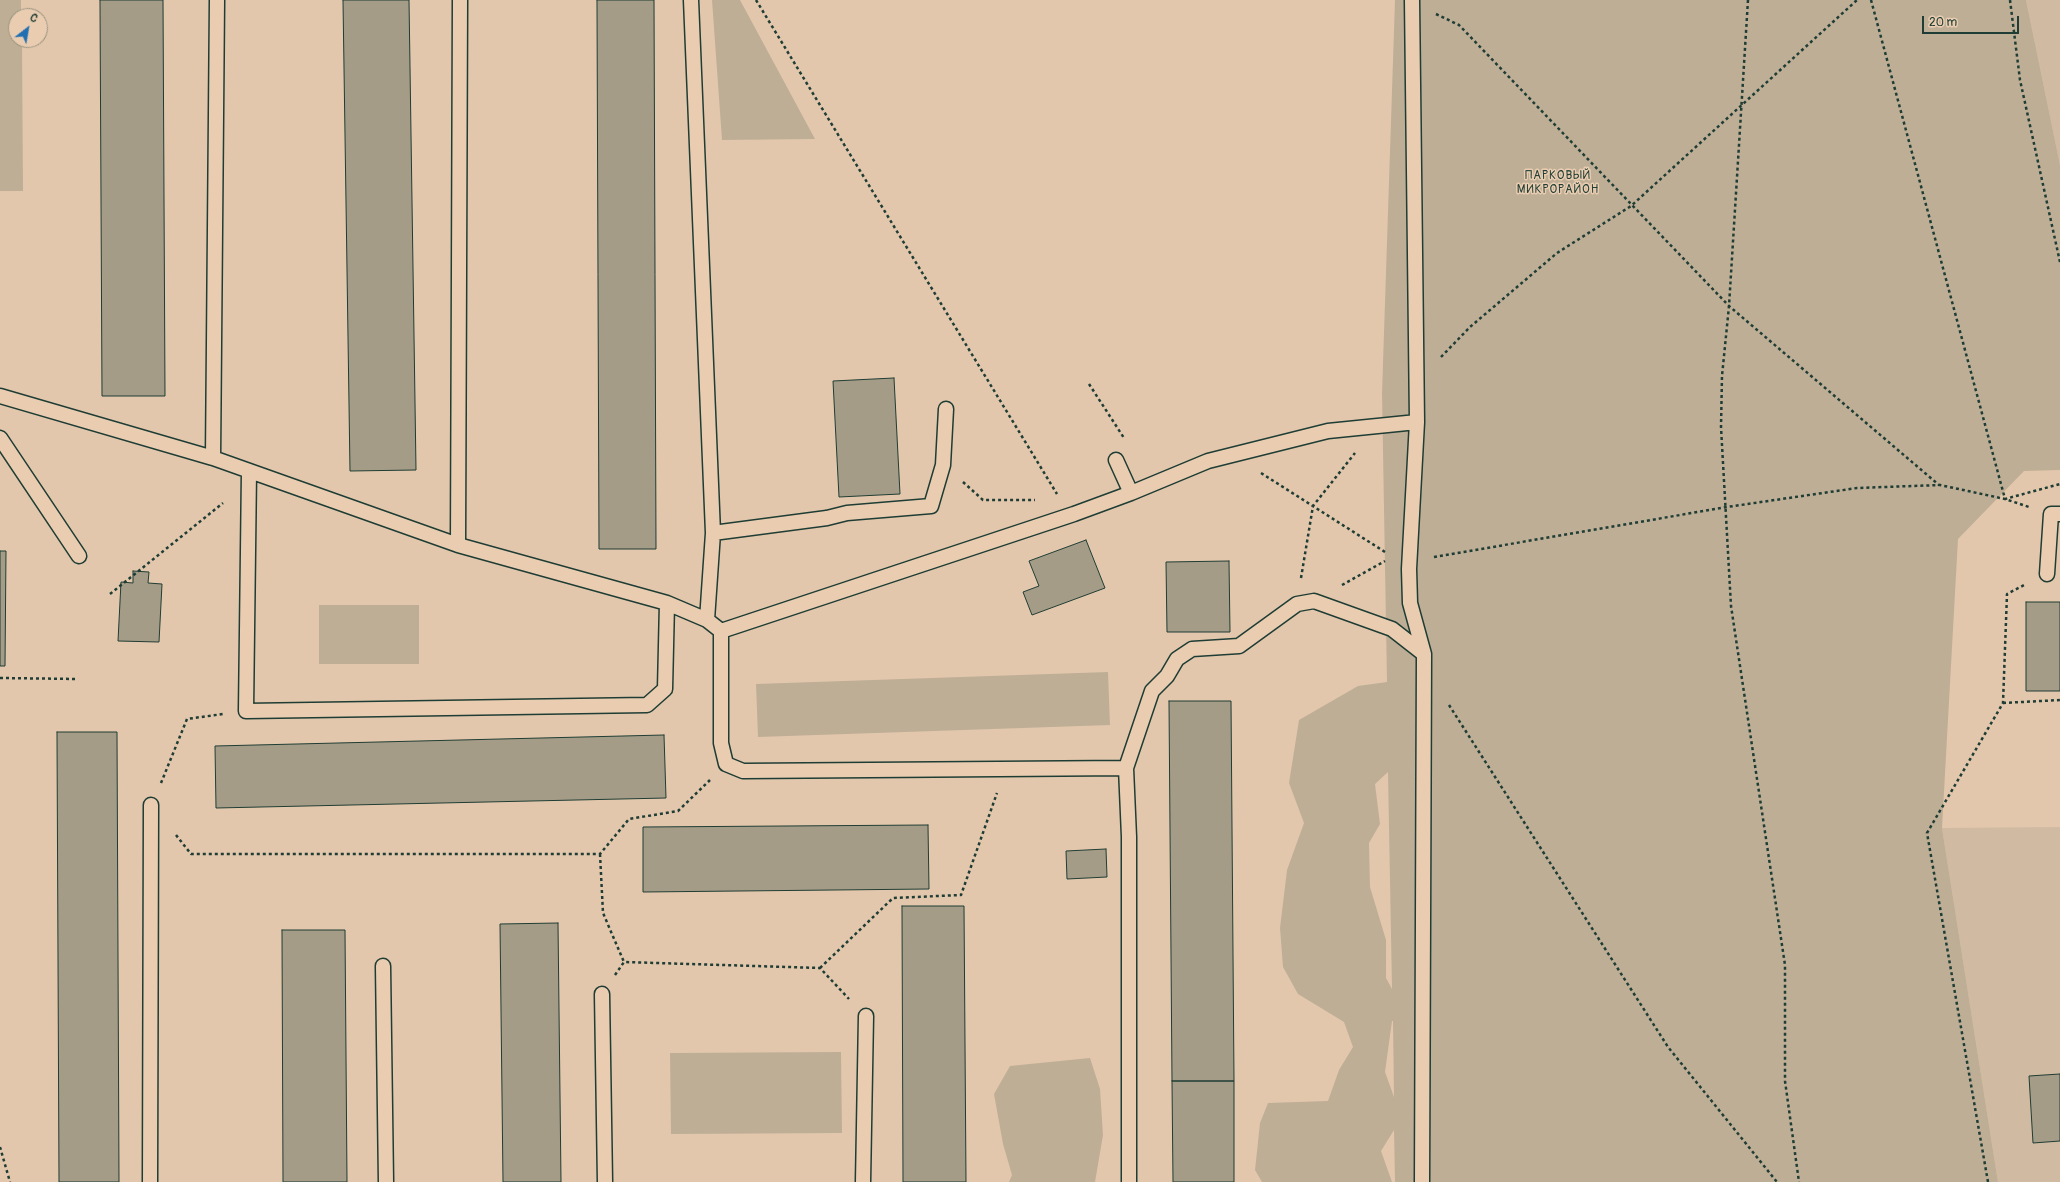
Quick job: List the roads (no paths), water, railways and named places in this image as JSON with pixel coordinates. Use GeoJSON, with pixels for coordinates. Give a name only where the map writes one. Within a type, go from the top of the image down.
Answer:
{"type":"FeatureCollection","features":[{"type":"Feature","properties":{"kind":"lane"},"geometry":{"type":"LineString","coordinates":[[213,458],[217,0]]}},
{"type":"Feature","properties":{"kind":"lane"},"geometry":{"type":"LineString","coordinates":[[458,544],[460,0]]}},
{"type":"Feature","properties":{"kind":"lane"},"geometry":{"type":"LineString","coordinates":[[691,0],[714,533],[706,620]]}},
{"type":"Feature","properties":{"kind":"lane"},"geometry":{"type":"LineString","coordinates":[[1412,1],[1418,422],[1410,561],[1410,603],[1424,654],[1422,1182]]}},
{"type":"Feature","properties":{"kind":"lane"},"geometry":{"type":"LineString","coordinates":[[0,396],[213,458],[249,476],[458,544],[667,603],[706,620],[721,630]]}},
{"type":"Feature","properties":{"kind":"lane"},"geometry":{"type":"LineString","coordinates":[[714,533],[827,518],[847,513],[931,506],[943,464],[946,409]]}},
{"type":"Feature","properties":{"kind":"lane"},"geometry":{"type":"LineString","coordinates":[[721,630],[1074,514],[1131,494],[1208,461],[1328,431],[1418,422]]}},
{"type":"Feature","properties":{"kind":"lane"},"geometry":{"type":"LineString","coordinates":[[0,438],[79,556]]}},
{"type":"Feature","properties":{"kind":"lane"},"geometry":{"type":"LineString","coordinates":[[1116,460],[1131,494]]}},
{"type":"Feature","properties":{"kind":"lane"},"geometry":{"type":"LineString","coordinates":[[249,476],[246,711],[647,705],[665,689],[667,603]]}},
{"type":"Feature","properties":{"kind":"lane"},"geometry":{"type":"LineString","coordinates":[[2047,574],[2055,514]]}},
{"type":"Feature","properties":{"kind":"lane"},"geometry":{"type":"LineString","coordinates":[[1129,1182],[1129,837],[1126,768],[1152,691],[1167,676],[1177,659],[1192,649],[1239,646],[1297,604],[1314,602],[1392,629],[1424,654]]}},
{"type":"Feature","properties":{"kind":"lane"},"geometry":{"type":"LineString","coordinates":[[721,630],[721,743],[726,764],[743,771],[1126,768]]}},
{"type":"Feature","properties":{"kind":"lane"},"geometry":{"type":"LineString","coordinates":[[150,1182],[151,805]]}},
{"type":"Feature","properties":{"kind":"lane"},"geometry":{"type":"LineString","coordinates":[[383,966],[386,1182]]}},
{"type":"Feature","properties":{"kind":"lane"},"geometry":{"type":"LineString","coordinates":[[602,994],[605,1182]]}},
{"type":"Feature","properties":{"kind":"lane"},"geometry":{"type":"LineString","coordinates":[[862,1182],[866,1016]]}},
{"type":"Feature","properties":{"kind":"district","name":"ПАРКОВЫЙ МИКРОРАЙОН"},"geometry":{"type":"Point","coordinates":[1558,183]}}]}
